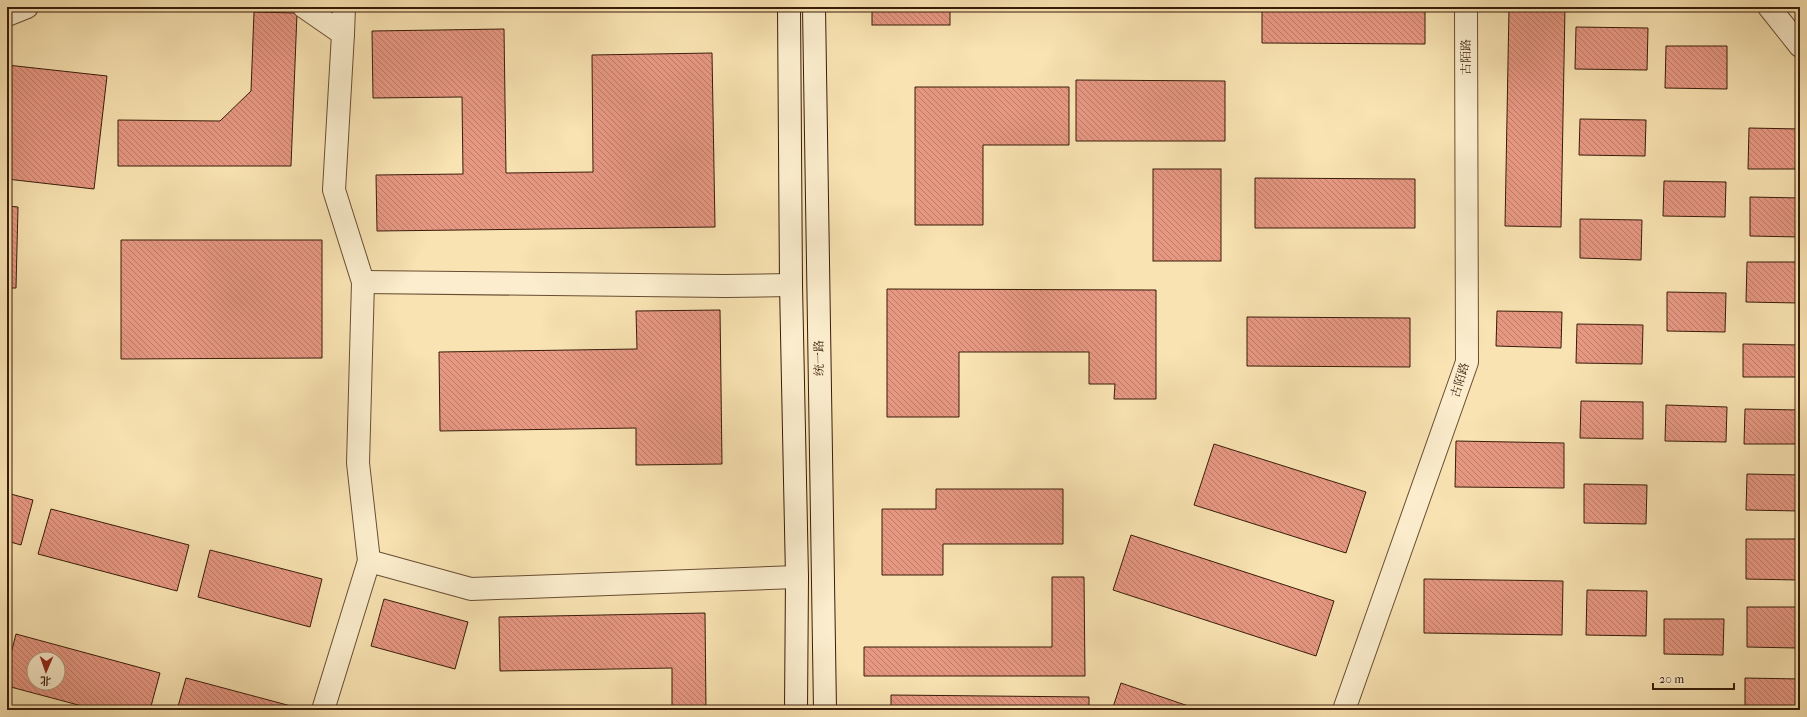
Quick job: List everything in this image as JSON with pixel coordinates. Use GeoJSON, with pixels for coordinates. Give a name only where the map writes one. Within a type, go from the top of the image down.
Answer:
{"type":"FeatureCollection","features":[{"type":"Feature","properties":{"kind":"street"},"geometry":{"type":"LineString","coordinates":[[7,15],[27,7]]}},
{"type":"Feature","properties":{"kind":"street"},"geometry":{"type":"LineString","coordinates":[[304,7],[343,34]]}},
{"type":"Feature","properties":{"kind":"street"},"geometry":{"type":"LineString","coordinates":[[323,710],[369,561],[358,463],[363,282],[334,190],[344,7]]}},
{"type":"Feature","properties":{"kind":"street"},"geometry":{"type":"LineString","coordinates":[[789,7],[791,286],[797,577],[796,710]]}},
{"type":"Feature","properties":{"kind":"street","name":"统一路"},"geometry":{"type":"LineString","coordinates":[[814,7],[825,710]]}},
{"type":"Feature","properties":{"kind":"street","name":"古陌路"},"geometry":{"type":"LineString","coordinates":[[1344,710],[1467,362],[1466,7]]}},
{"type":"Feature","properties":{"kind":"street"},"geometry":{"type":"LineString","coordinates":[[1769,7],[1800,46]]}},
{"type":"Feature","properties":{"kind":"street"},"geometry":{"type":"LineString","coordinates":[[363,282],[791,286]]}},
{"type":"Feature","properties":{"kind":"street"},"geometry":{"type":"LineString","coordinates":[[369,561],[471,589],[797,577]]}},
{"type":"Feature","properties":{"kind":"building"},"geometry":{"type":"Polygon","coordinates":[[[872,7],[950,7],[950,25],[872,25],[872,7]]]}},
{"type":"Feature","properties":{"kind":"building"},"geometry":{"type":"Polygon","coordinates":[[[1262,7],[1425,7],[1425,44],[1262,43],[1262,7]]]}},
{"type":"Feature","properties":{"kind":"building"},"geometry":{"type":"Polygon","coordinates":[[[1509,7],[1565,7],[1561,227],[1505,226],[1509,7]]]}},
{"type":"Feature","properties":{"kind":"building"},"geometry":{"type":"Polygon","coordinates":[[[254,12],[297,13],[291,166],[118,166],[118,120],[220,121],[251,91],[254,12]]]}},
{"type":"Feature","properties":{"kind":"building"},"geometry":{"type":"Polygon","coordinates":[[[1576,27],[1648,28],[1647,70],[1575,69],[1576,27]]]}},
{"type":"Feature","properties":{"kind":"building"},"geometry":{"type":"Polygon","coordinates":[[[504,29],[506,173],[593,172],[592,55],[712,53],[715,227],[377,231],[376,175],[463,174],[462,97],[373,98],[372,31],[504,29]]]}},
{"type":"Feature","properties":{"kind":"building"},"geometry":{"type":"Polygon","coordinates":[[[1666,46],[1727,46],[1727,89],[1665,88],[1666,46]]]}},
{"type":"Feature","properties":{"kind":"building"},"geometry":{"type":"Polygon","coordinates":[[[7,65],[107,76],[94,189],[7,179],[7,65]]]}},
{"type":"Feature","properties":{"kind":"building"},"geometry":{"type":"Polygon","coordinates":[[[1076,80],[1225,81],[1225,141],[1076,141],[1076,80]]]}},
{"type":"Feature","properties":{"kind":"building"},"geometry":{"type":"Polygon","coordinates":[[[915,87],[1069,87],[1069,145],[983,145],[983,225],[915,225],[915,87]]]}},
{"type":"Feature","properties":{"kind":"building"},"geometry":{"type":"Polygon","coordinates":[[[1580,119],[1646,120],[1645,156],[1579,155],[1580,119]]]}},
{"type":"Feature","properties":{"kind":"building"},"geometry":{"type":"Polygon","coordinates":[[[1749,128],[1800,129],[1800,169],[1748,169],[1749,128]]]}},
{"type":"Feature","properties":{"kind":"building"},"geometry":{"type":"Polygon","coordinates":[[[1153,169],[1221,169],[1221,261],[1153,261],[1153,169]]]}},
{"type":"Feature","properties":{"kind":"building"},"geometry":{"type":"Polygon","coordinates":[[[1255,178],[1415,179],[1415,228],[1255,228],[1255,178]]]}},
{"type":"Feature","properties":{"kind":"building"},"geometry":{"type":"Polygon","coordinates":[[[1664,181],[1726,182],[1725,217],[1663,216],[1664,181]]]}},
{"type":"Feature","properties":{"kind":"building"},"geometry":{"type":"Polygon","coordinates":[[[1750,197],[1800,198],[1800,237],[1750,236],[1750,197]]]}},
{"type":"Feature","properties":{"kind":"building"},"geometry":{"type":"Polygon","coordinates":[[[7,206],[18,207],[16,288],[7,288],[7,206]]]}},
{"type":"Feature","properties":{"kind":"building"},"geometry":{"type":"Polygon","coordinates":[[[1580,219],[1642,220],[1641,260],[1580,258],[1580,219]]]}},
{"type":"Feature","properties":{"kind":"building"},"geometry":{"type":"Polygon","coordinates":[[[121,240],[322,240],[322,358],[121,359],[121,240]]]}},
{"type":"Feature","properties":{"kind":"building"},"geometry":{"type":"Polygon","coordinates":[[[1747,262],[1800,262],[1799,303],[1746,302],[1747,262]]]}},
{"type":"Feature","properties":{"kind":"building"},"geometry":{"type":"Polygon","coordinates":[[[887,289],[1156,290],[1156,399],[1114,399],[1115,384],[1089,384],[1089,352],[959,352],[959,417],[887,417],[887,289]]]}},
{"type":"Feature","properties":{"kind":"building"},"geometry":{"type":"Polygon","coordinates":[[[1667,292],[1726,293],[1725,332],[1667,331],[1667,292]]]}},
{"type":"Feature","properties":{"kind":"building"},"geometry":{"type":"Polygon","coordinates":[[[720,310],[722,464],[636,465],[636,428],[440,431],[439,352],[637,349],[636,311],[720,310]]]}},
{"type":"Feature","properties":{"kind":"building"},"geometry":{"type":"Polygon","coordinates":[[[1497,311],[1562,312],[1561,348],[1496,346],[1497,311]]]}},
{"type":"Feature","properties":{"kind":"building"},"geometry":{"type":"Polygon","coordinates":[[[1247,317],[1410,318],[1410,367],[1247,366],[1247,317]]]}},
{"type":"Feature","properties":{"kind":"building"},"geometry":{"type":"Polygon","coordinates":[[[1577,324],[1643,325],[1642,364],[1576,363],[1577,324]]]}},
{"type":"Feature","properties":{"kind":"building"},"geometry":{"type":"Polygon","coordinates":[[[1743,344],[1799,345],[1799,377],[1743,377],[1743,344]]]}},
{"type":"Feature","properties":{"kind":"building"},"geometry":{"type":"Polygon","coordinates":[[[1581,401],[1643,402],[1643,439],[1580,438],[1581,401]]]}},
{"type":"Feature","properties":{"kind":"building"},"geometry":{"type":"Polygon","coordinates":[[[1666,405],[1727,407],[1726,442],[1665,441],[1666,405]]]}},
{"type":"Feature","properties":{"kind":"building"},"geometry":{"type":"Polygon","coordinates":[[[1745,409],[1800,410],[1800,444],[1744,444],[1745,409]]]}},
{"type":"Feature","properties":{"kind":"building"},"geometry":{"type":"Polygon","coordinates":[[[1456,441],[1564,443],[1564,488],[1455,487],[1456,441]]]}},
{"type":"Feature","properties":{"kind":"building"},"geometry":{"type":"Polygon","coordinates":[[[1214,444],[1366,492],[1346,553],[1194,505],[1214,444]]]}},
{"type":"Feature","properties":{"kind":"building"},"geometry":{"type":"Polygon","coordinates":[[[1747,474],[1800,475],[1800,511],[1746,510],[1747,474]]]}},
{"type":"Feature","properties":{"kind":"building"},"geometry":{"type":"Polygon","coordinates":[[[1584,484],[1647,485],[1646,524],[1584,523],[1584,484]]]}},
{"type":"Feature","properties":{"kind":"building"},"geometry":{"type":"Polygon","coordinates":[[[936,489],[1063,489],[1063,544],[943,544],[943,575],[882,575],[882,509],[936,509],[936,489]]]}},
{"type":"Feature","properties":{"kind":"building"},"geometry":{"type":"Polygon","coordinates":[[[7,493],[33,500],[21,545],[7,541],[7,493]]]}},
{"type":"Feature","properties":{"kind":"building"},"geometry":{"type":"Polygon","coordinates":[[[51,509],[189,545],[177,591],[38,554],[51,509]]]}},
{"type":"Feature","properties":{"kind":"building"},"geometry":{"type":"Polygon","coordinates":[[[1131,535],[1334,601],[1316,656],[1113,590],[1131,535]]]}},
{"type":"Feature","properties":{"kind":"building"},"geometry":{"type":"Polygon","coordinates":[[[1746,539],[1798,539],[1798,580],[1746,579],[1746,539]]]}},
{"type":"Feature","properties":{"kind":"building"},"geometry":{"type":"Polygon","coordinates":[[[210,550],[322,579],[310,627],[198,597],[210,550]]]}},
{"type":"Feature","properties":{"kind":"building"},"geometry":{"type":"Polygon","coordinates":[[[1052,577],[1084,577],[1085,676],[864,676],[864,647],[1052,647],[1052,577]]]}},
{"type":"Feature","properties":{"kind":"building"},"geometry":{"type":"Polygon","coordinates":[[[1424,579],[1563,581],[1562,635],[1424,633],[1424,579]]]}},
{"type":"Feature","properties":{"kind":"building"},"geometry":{"type":"Polygon","coordinates":[[[1587,590],[1647,591],[1646,636],[1586,635],[1587,590]]]}},
{"type":"Feature","properties":{"kind":"building"},"geometry":{"type":"Polygon","coordinates":[[[384,599],[468,622],[455,669],[371,646],[384,599]]]}},
{"type":"Feature","properties":{"kind":"building"},"geometry":{"type":"Polygon","coordinates":[[[1747,607],[1798,607],[1797,648],[1747,647],[1747,607]]]}},
{"type":"Feature","properties":{"kind":"building"},"geometry":{"type":"Polygon","coordinates":[[[705,613],[706,710],[672,710],[672,668],[500,671],[499,617],[705,613]]]}},
{"type":"Feature","properties":{"kind":"building"},"geometry":{"type":"Polygon","coordinates":[[[1664,619],[1724,619],[1723,655],[1664,654],[1664,619]]]}},
{"type":"Feature","properties":{"kind":"building"},"geometry":{"type":"Polygon","coordinates":[[[16,634],[160,673],[150,710],[97,710],[7,686],[7,669],[16,634]]]}},
{"type":"Feature","properties":{"kind":"building"},"geometry":{"type":"Polygon","coordinates":[[[186,678],[291,706],[290,710],[177,710],[186,678]]]}},
{"type":"Feature","properties":{"kind":"building"},"geometry":{"type":"Polygon","coordinates":[[[1745,678],[1800,679],[1800,710],[1745,710],[1745,678]]]}},
{"type":"Feature","properties":{"kind":"building"},"geometry":{"type":"Polygon","coordinates":[[[1121,683],[1200,710],[1112,710],[1121,683]]]}},
{"type":"Feature","properties":{"kind":"building"},"geometry":{"type":"Polygon","coordinates":[[[891,695],[1089,697],[1089,710],[891,710],[891,695]]]}},
{"type":"Feature","properties":{"kind":"building"},"geometry":{"type":"Polygon","coordinates":[[[1581,709],[1649,710],[1581,710],[1581,709]]]}}]}
